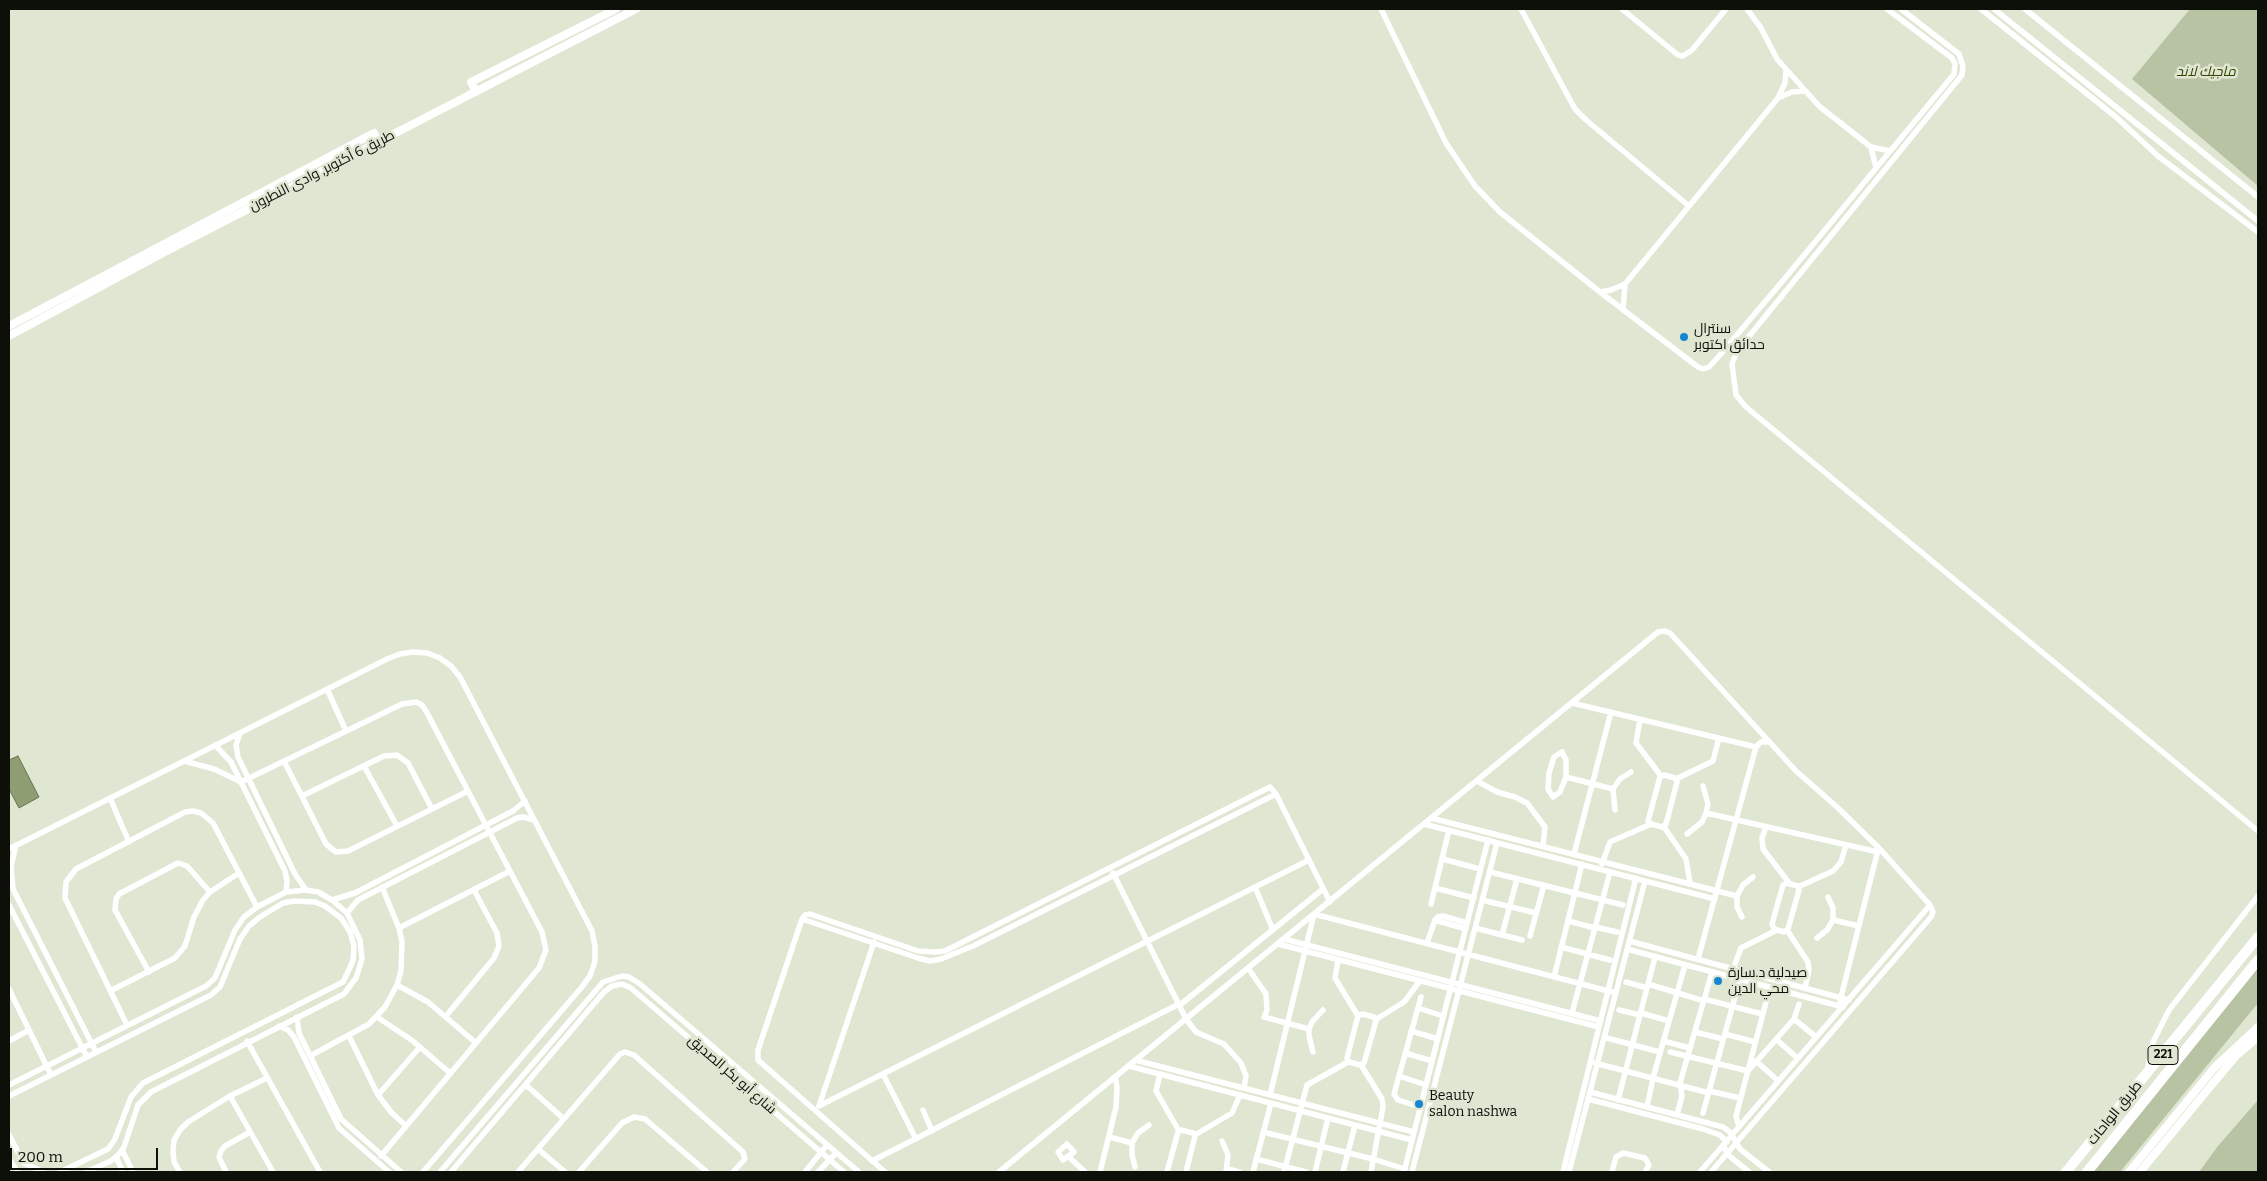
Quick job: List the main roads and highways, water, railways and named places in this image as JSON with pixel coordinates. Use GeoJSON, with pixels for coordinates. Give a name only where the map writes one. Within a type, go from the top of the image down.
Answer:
{"type":"FeatureCollection","features":[{"type":"Feature","properties":{"kind":"highway","name":"طريق الواحات"},"geometry":{"type":"LineString","coordinates":[[2066,1172],[2258,936]]}},
{"type":"Feature","properties":{"kind":"highway","name":"طريق الواحات"},"geometry":{"type":"LineString","coordinates":[[2087,1172],[2258,960]]}},
{"type":"Feature","properties":{"kind":"place","name":"سنترال حدائق اكتوبر"},"geometry":{"type":"Point","coordinates":[1684,337]}},
{"type":"Feature","properties":{"kind":"place","name":"صيدلية د.سارة محي الدين"},"geometry":{"type":"Point","coordinates":[1718,981]}},
{"type":"Feature","properties":{"kind":"place","name":"Beauty salon nashwa"},"geometry":{"type":"Point","coordinates":[1419,1104]}},
{"type":"Feature","properties":{"kind":"park label","name":"ماجيك لاند"},"geometry":{"type":"Point","coordinates":[2206,72]}}]}
